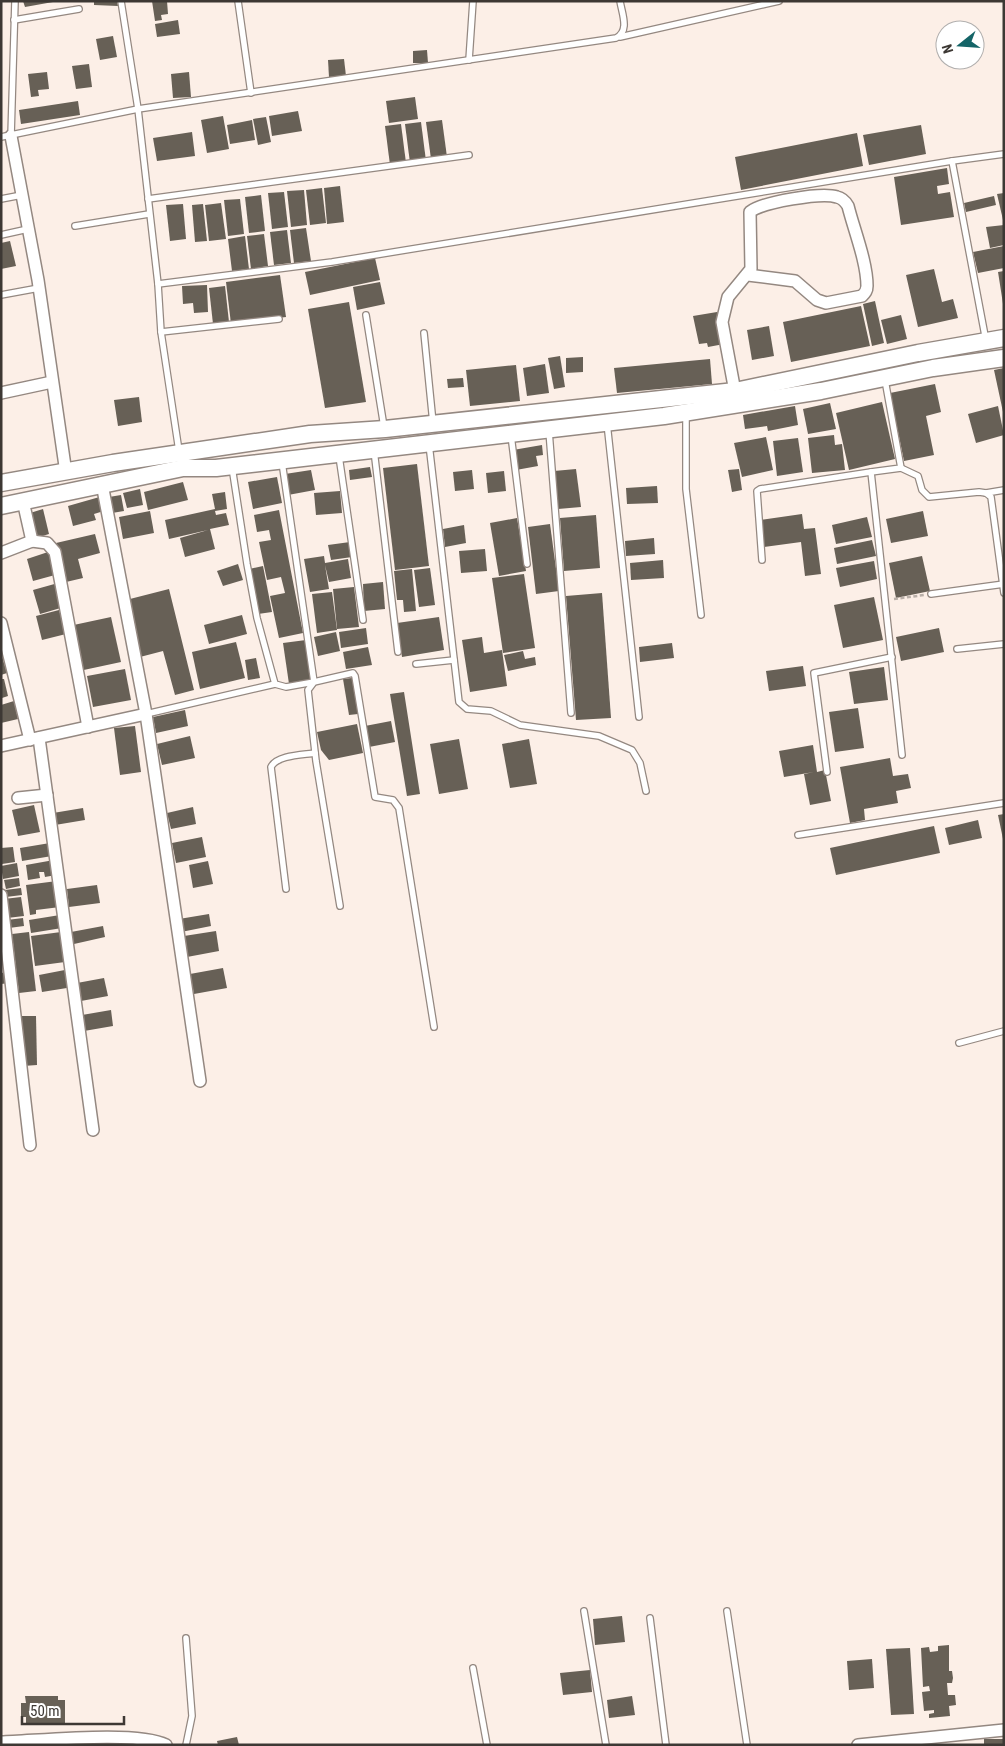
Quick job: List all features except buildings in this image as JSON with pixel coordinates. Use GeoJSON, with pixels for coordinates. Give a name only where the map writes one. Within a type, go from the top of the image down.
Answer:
{"type":"FeatureCollection","features":[{"type":"Feature","properties":{"kind":"main road"},"geometry":{"type":"LineString","coordinates":[[1,506],[102,484],[181,460],[232,466],[686,413],[736,398],[882,361],[1004,338]]}},
{"type":"Feature","properties":{"kind":"main road"},"geometry":{"type":"LineString","coordinates":[[1,484],[66,472],[181,460],[310,434],[385,429],[658,401],[736,398],[884,378],[1004,358]]}},
{"type":"Feature","properties":{"kind":"main road"},"geometry":{"type":"LineString","coordinates":[[882,361],[884,378]]}},
{"type":"Feature","properties":{"kind":"street"},"geometry":{"type":"LineString","coordinates":[[6,136],[22,194],[39,288],[66,472]]}},
{"type":"Feature","properties":{"kind":"street"},"geometry":{"type":"LineString","coordinates":[[736,398],[722,322],[728,297],[751,269],[750,212],[756,207],[827,195],[844,200],[848,206],[868,288],[862,296],[826,303],[816,300],[795,281],[748,274]]}},
{"type":"Feature","properties":{"kind":"street"},"geometry":{"type":"LineString","coordinates":[[1,393],[52,382]]}},
{"type":"Feature","properties":{"kind":"street"},"geometry":{"type":"LineString","coordinates":[[102,484],[146,714],[200,1080]]}},
{"type":"Feature","properties":{"kind":"street"},"geometry":{"type":"LineString","coordinates":[[23,501],[32,541]]}},
{"type":"Feature","properties":{"kind":"street"},"geometry":{"type":"LineString","coordinates":[[1,553],[32,541],[47,543],[55,552],[88,727]]}},
{"type":"Feature","properties":{"kind":"street"},"geometry":{"type":"LineString","coordinates":[[1,623],[34,739],[47,795],[93,1130]]}},
{"type":"Feature","properties":{"kind":"street"},"geometry":{"type":"LineString","coordinates":[[1,746],[146,714]]}},
{"type":"Feature","properties":{"kind":"street"},"geometry":{"type":"LineString","coordinates":[[18,798],[47,795]]}},
{"type":"Feature","properties":{"kind":"street"},"geometry":{"type":"LineString","coordinates":[[1,895],[30,1145]]}},
{"type":"Feature","properties":{"kind":"street"},"geometry":{"type":"LineString","coordinates":[[858,1745],[1004,1730]]}},
{"type":"Feature","properties":{"kind":"street"},"geometry":{"type":"LineString","coordinates":[[1,1742],[134,1737],[157,1740],[166,1745]]}},
{"type":"Feature","properties":{"kind":"lane"},"geometry":{"type":"LineString","coordinates":[[15,1],[6,136],[138,109],[616,38],[779,1]]}},
{"type":"Feature","properties":{"kind":"lane"},"geometry":{"type":"LineString","coordinates":[[121,1],[138,109],[158,284],[161,332],[181,460]]}},
{"type":"Feature","properties":{"kind":"lane"},"geometry":{"type":"LineString","coordinates":[[238,1],[251,93]]}},
{"type":"Feature","properties":{"kind":"lane"},"geometry":{"type":"LineString","coordinates":[[469,60],[473,1]]}},
{"type":"Feature","properties":{"kind":"lane"},"geometry":{"type":"LineString","coordinates":[[616,38],[623,35],[625,30],[620,1]]}},
{"type":"Feature","properties":{"kind":"lane"},"geometry":{"type":"LineString","coordinates":[[14,20],[79,10]]}},
{"type":"Feature","properties":{"kind":"lane"},"geometry":{"type":"LineString","coordinates":[[158,284],[332,262],[1004,154]]}},
{"type":"Feature","properties":{"kind":"lane"},"geometry":{"type":"LineString","coordinates":[[148,199],[469,155]]}},
{"type":"Feature","properties":{"kind":"lane"},"geometry":{"type":"LineString","coordinates":[[952,161],[986,341]]}},
{"type":"Feature","properties":{"kind":"lane"},"geometry":{"type":"LineString","coordinates":[[1,199],[22,194]]}},
{"type":"Feature","properties":{"kind":"lane"},"geometry":{"type":"LineString","coordinates":[[75,226],[150,214]]}},
{"type":"Feature","properties":{"kind":"lane"},"geometry":{"type":"LineString","coordinates":[[1,235],[28,229]]}},
{"type":"Feature","properties":{"kind":"lane"},"geometry":{"type":"LineString","coordinates":[[1,295],[39,288]]}},
{"type":"Feature","properties":{"kind":"lane"},"geometry":{"type":"LineString","coordinates":[[366,315],[385,429]]}},
{"type":"Feature","properties":{"kind":"lane"},"geometry":{"type":"LineString","coordinates":[[161,332],[279,319]]}},
{"type":"Feature","properties":{"kind":"lane"},"geometry":{"type":"LineString","coordinates":[[424,333],[433,423]]}},
{"type":"Feature","properties":{"kind":"lane"},"geometry":{"type":"LineString","coordinates":[[884,378],[901,468]]}},
{"type":"Feature","properties":{"kind":"lane"},"geometry":{"type":"LineString","coordinates":[[686,413],[686,489],[701,615]]}},
{"type":"Feature","properties":{"kind":"lane"},"geometry":{"type":"LineString","coordinates":[[607,422],[639,717]]}},
{"type":"Feature","properties":{"kind":"lane"},"geometry":{"type":"LineString","coordinates":[[549,429],[571,712]]}},
{"type":"Feature","properties":{"kind":"lane"},"geometry":{"type":"LineString","coordinates":[[510,433],[527,564]]}},
{"type":"Feature","properties":{"kind":"lane"},"geometry":{"type":"LineString","coordinates":[[429,442],[459,702],[467,710],[491,711],[520,725],[599,736],[625,746],[637,756],[646,792]]}},
{"type":"Feature","properties":{"kind":"lane"},"geometry":{"type":"LineString","coordinates":[[374,449],[398,652]]}},
{"type":"Feature","properties":{"kind":"lane"},"geometry":{"type":"LineString","coordinates":[[338,453],[363,620]]}},
{"type":"Feature","properties":{"kind":"lane"},"geometry":{"type":"LineString","coordinates":[[282,460],[314,682],[308,690],[315,753],[340,906]]}},
{"type":"Feature","properties":{"kind":"lane"},"geometry":{"type":"LineString","coordinates":[[232,466],[250,582],[275,684]]}},
{"type":"Feature","properties":{"kind":"lane"},"geometry":{"type":"LineString","coordinates":[[762,560],[757,491],[760,488],[901,468],[918,476],[922,490],[929,497],[1004,490]]}},
{"type":"Feature","properties":{"kind":"lane"},"geometry":{"type":"LineString","coordinates":[[871,472],[902,755]]}},
{"type":"Feature","properties":{"kind":"lane"},"geometry":{"type":"LineString","coordinates":[[986,493],[993,502],[1004,593]]}},
{"type":"Feature","properties":{"kind":"lane"},"geometry":{"type":"LineString","coordinates":[[931,594],[1003,584]]}},
{"type":"Feature","properties":{"kind":"lane"},"geometry":{"type":"LineString","coordinates":[[957,648],[1004,644]]}},
{"type":"Feature","properties":{"kind":"lane"},"geometry":{"type":"LineString","coordinates":[[827,772],[814,673],[892,657]]}},
{"type":"Feature","properties":{"kind":"lane"},"geometry":{"type":"LineString","coordinates":[[416,664],[454,660]]}},
{"type":"Feature","properties":{"kind":"lane"},"geometry":{"type":"LineString","coordinates":[[146,714],[275,684],[286,687],[314,682],[348,672],[353,673],[375,797],[393,800],[399,808],[434,1027]]}},
{"type":"Feature","properties":{"kind":"lane"},"geometry":{"type":"LineString","coordinates":[[286,889],[270,767],[273,762],[279,760],[315,753]]}},
{"type":"Feature","properties":{"kind":"lane"},"geometry":{"type":"LineString","coordinates":[[798,835],[1004,803]]}},
{"type":"Feature","properties":{"kind":"lane"},"geometry":{"type":"LineString","coordinates":[[959,1043],[1004,1032]]}},
{"type":"Feature","properties":{"kind":"lane"},"geometry":{"type":"LineString","coordinates":[[584,1611],[606,1745]]}},
{"type":"Feature","properties":{"kind":"lane"},"geometry":{"type":"LineString","coordinates":[[727,1611],[746,1745]]}},
{"type":"Feature","properties":{"kind":"lane"},"geometry":{"type":"LineString","coordinates":[[650,1618],[666,1745]]}},
{"type":"Feature","properties":{"kind":"lane"},"geometry":{"type":"LineString","coordinates":[[186,1638],[192,1716],[186,1745]]}},
{"type":"Feature","properties":{"kind":"lane"},"geometry":{"type":"LineString","coordinates":[[473,1668],[486,1745]]}},
{"type":"Feature","properties":{"kind":"path"},"geometry":{"type":"LineString","coordinates":[[885,600],[931,594]]}}]}
